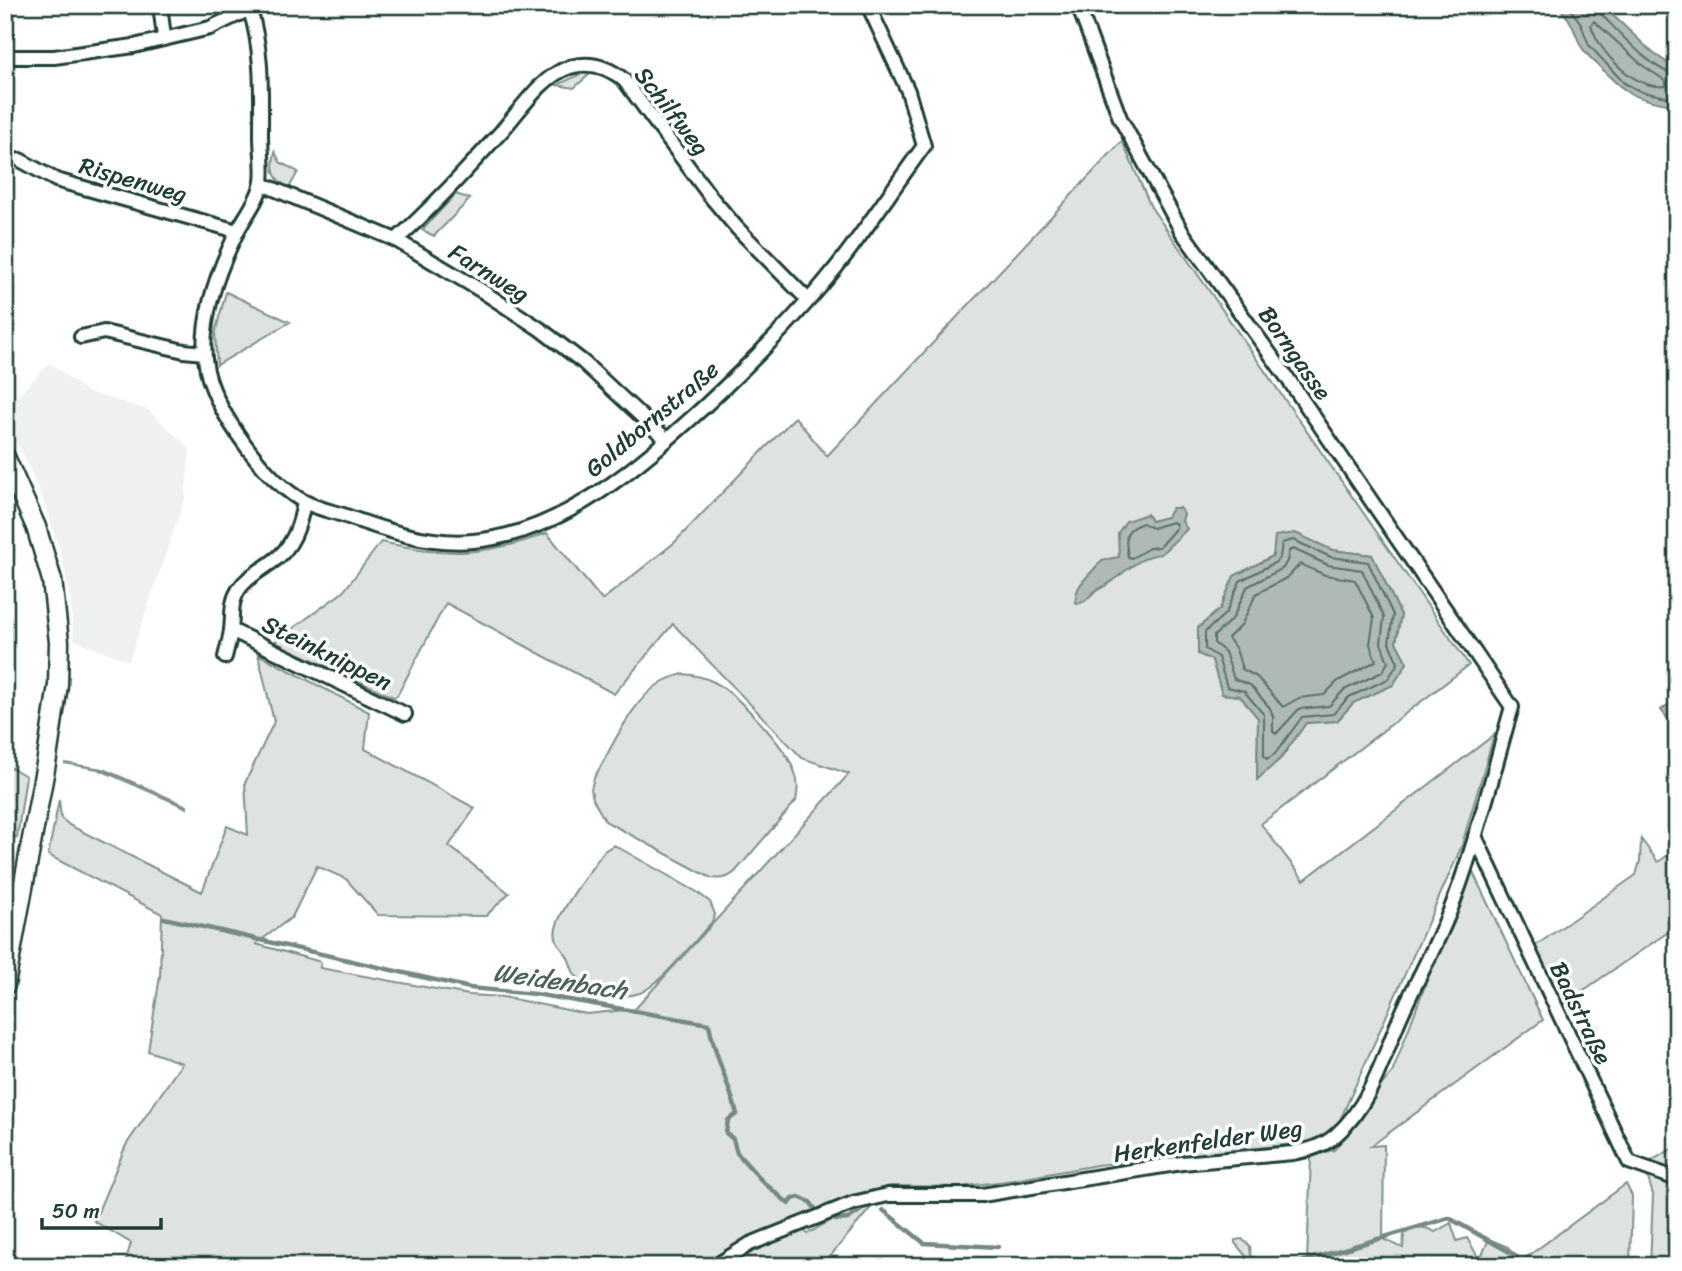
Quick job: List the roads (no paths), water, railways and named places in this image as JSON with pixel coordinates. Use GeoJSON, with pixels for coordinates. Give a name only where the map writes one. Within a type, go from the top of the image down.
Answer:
{"type":"FeatureCollection","features":[{"type":"Feature","properties":{"kind":"main road"},"geometry":{"type":"LineString","coordinates":[[5,457],[36,527],[52,580],[59,642],[58,685],[47,758],[5,985]]}},
{"type":"Feature","properties":{"kind":"street"},"geometry":{"type":"LineString","coordinates":[[160,5],[164,37]]}},
{"type":"Feature","properties":{"kind":"street","name":"Goldbornstraße"},"geometry":{"type":"LineString","coordinates":[[254,8],[260,56],[262,184],[237,231],[212,295],[205,326],[204,353],[208,374],[231,426],[251,453],[285,488],[304,502],[380,528],[420,538],[459,542],[506,536],[547,522],[632,469],[754,360],[839,264],[923,146],[908,91],[868,5]]}},
{"type":"Feature","properties":{"kind":"street","name":"Borngasse"},"geometry":{"type":"LineString","coordinates":[[1078,5],[1121,118],[1182,232],[1294,387],[1512,707]]}},
{"type":"Feature","properties":{"kind":"street"},"geometry":{"type":"LineString","coordinates":[[5,57],[54,58],[134,46],[210,28],[254,8]]}},
{"type":"Feature","properties":{"kind":"street","name":"Schilfweg"},"geometry":{"type":"LineString","coordinates":[[396,240],[501,132],[545,82],[556,73],[571,67],[602,66],[624,80],[737,228],[808,300]]}},
{"type":"Feature","properties":{"kind":"street","name":"Rispenweg"},"geometry":{"type":"LineString","coordinates":[[20,160],[56,180],[237,231]]}},
{"type":"Feature","properties":{"kind":"street","name":"Farnweg"},"geometry":{"type":"LineString","coordinates":[[262,184],[396,240],[482,291],[540,329],[610,386],[667,440]]}},
{"type":"Feature","properties":{"kind":"street"},"geometry":{"type":"LineString","coordinates":[[81,337],[104,332],[184,351],[204,353]]}},
{"type":"Feature","properties":{"kind":"street","name":"Steinknippen"},"geometry":{"type":"LineString","coordinates":[[225,657],[231,630],[230,606],[240,587],[276,560],[290,544],[299,526],[304,502]]}},
{"type":"Feature","properties":{"kind":"street","name":"Steinknippen"},"geometry":{"type":"LineString","coordinates":[[231,630],[405,714]]}},
{"type":"Feature","properties":{"kind":"street","name":"Herkenfelder Weg"},"geometry":{"type":"LineString","coordinates":[[715,1266],[750,1244],[853,1203],[888,1195],[982,1195],[1182,1163],[1293,1153],[1324,1144],[1336,1135],[1366,1100],[1400,1017],[1431,957],[1456,895],[1512,707]]}},
{"type":"Feature","properties":{"kind":"street","name":"Badstraße"},"geometry":{"type":"LineString","coordinates":[[1475,836],[1629,1162],[1677,1179]]}},
{"type":"Feature","properties":{"kind":"water"},"geometry":{"type":"Polygon","coordinates":[[[1555,5],[1602,5],[1653,53],[1677,69],[1677,106],[1642,98],[1618,85],[1585,52],[1569,19],[1555,5]]]}},
{"type":"Feature","properties":{"kind":"water"},"geometry":{"type":"Polygon","coordinates":[[[1172,508],[1180,508],[1184,514],[1182,521],[1187,529],[1161,554],[1140,561],[1076,604],[1080,585],[1102,560],[1119,557],[1118,533],[1126,521],[1147,514],[1151,521],[1167,517],[1172,508]]]}},
{"type":"Feature","properties":{"kind":"water"},"geometry":{"type":"Polygon","coordinates":[[[1295,533],[1332,550],[1372,555],[1401,615],[1396,642],[1407,663],[1393,685],[1353,703],[1337,721],[1306,723],[1281,758],[1257,780],[1258,718],[1240,696],[1222,694],[1212,660],[1198,654],[1198,628],[1220,609],[1234,576],[1273,556],[1275,536],[1295,533]]]}},
{"type":"Feature","properties":{"kind":"water"},"geometry":{"type":"Polygon","coordinates":[[[1677,698],[1677,731],[1661,710],[1677,698]]]}},
{"type":"Feature","properties":{"kind":"waterway","name":"Weidenbach"},"geometry":{"type":"LineString","coordinates":[[164,918],[470,988],[535,994],[709,1024],[737,1114],[728,1120],[726,1133],[733,1139],[737,1153],[763,1182],[789,1204],[799,1197],[810,1202],[816,1210]]}},
{"type":"Feature","properties":{"kind":"waterway","name":"Weidenbach"},"geometry":{"type":"LineString","coordinates":[[883,1210],[924,1243],[998,1247]]}},
{"type":"Feature","properties":{"kind":"waterway","name":"Weidenbach"},"geometry":{"type":"LineString","coordinates":[[835,1220],[848,1219],[860,1211]]}},
{"type":"Feature","properties":{"kind":"waterway","name":"Weidenbach"},"geometry":{"type":"LineString","coordinates":[[1287,1266],[1449,1218],[1515,1255],[1522,1266]]}},
{"type":"Feature","properties":{"kind":"waterway","name":"Weidenbach"},"geometry":{"type":"LineString","coordinates":[[1599,1266],[1628,1265]]}}]}
